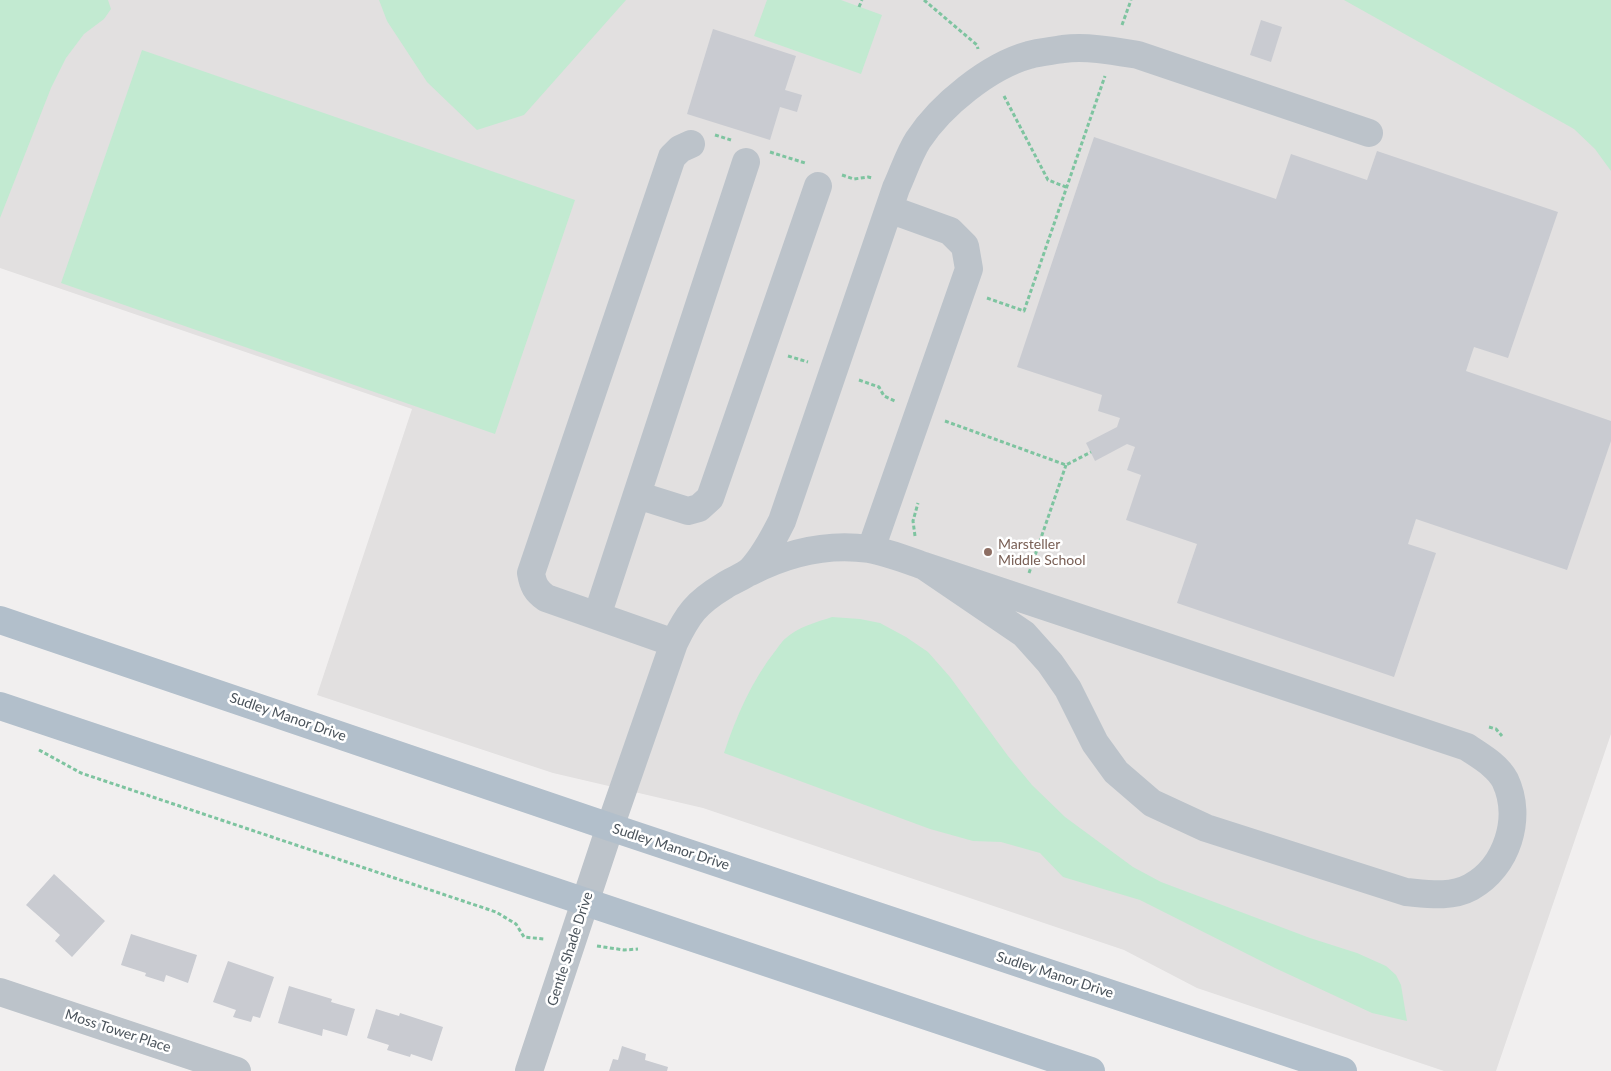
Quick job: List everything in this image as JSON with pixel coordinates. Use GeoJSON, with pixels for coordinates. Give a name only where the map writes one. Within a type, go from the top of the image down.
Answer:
{"type":"FeatureCollection","features":[{"type":"Feature","properties":{"kind":"main road","name":"Sudley Manor Drive"},"geometry":{"type":"LineString","coordinates":[[0,620],[610,827],[1343,1071]]}},
{"type":"Feature","properties":{"kind":"main road"},"geometry":{"type":"LineString","coordinates":[[0,706],[1091,1071]]}},
{"type":"Feature","properties":{"kind":"street"},"geometry":{"type":"LineString","coordinates":[[750,572],[770,545],[782,521],[896,188],[918,141],[936,117],[963,92],[994,71],[1028,56],[1064,49],[1113,50],[1138,55],[1369,133]]}},
{"type":"Feature","properties":{"kind":"street"},"geometry":{"type":"LineString","coordinates":[[674,643],[546,598],[536,591],[532,582],[532,573],[672,157],[680,148],[691,144]]}},
{"type":"Feature","properties":{"kind":"street"},"geometry":{"type":"LineString","coordinates":[[597,616],[746,162]]}},
{"type":"Feature","properties":{"kind":"street"},"geometry":{"type":"LineString","coordinates":[[637,495],[688,511],[699,508],[710,498],[818,186]]}},
{"type":"Feature","properties":{"kind":"street"},"geometry":{"type":"LineString","coordinates":[[871,549],[969,268],[965,246],[950,231],[889,209]]}},
{"type":"Feature","properties":{"kind":"street","name":"Gentle Shade Drive"},"geometry":{"type":"LineString","coordinates":[[529,1071],[610,827],[674,643],[687,617],[695,607],[724,586],[750,572],[770,562],[819,548],[848,547],[871,549],[924,566],[1021,598],[1468,747],[1488,761],[1504,779],[1512,804],[1512,822],[1501,860],[1488,875],[1470,888],[1436,895],[1406,892],[1206,828],[1152,803],[1116,772],[1095,742],[1068,689],[1050,663],[1024,634],[924,566]]}},
{"type":"Feature","properties":{"kind":"street","name":"Moss Tower Place"},"geometry":{"type":"LineString","coordinates":[[0,992],[237,1071]]}},
{"type":"Feature","properties":{"kind":"path"},"geometry":{"type":"LineString","coordinates":[[859,6],[862,0]]}},
{"type":"Feature","properties":{"kind":"path"},"geometry":{"type":"LineString","coordinates":[[984,297],[1024,311],[1131,0]]}},
{"type":"Feature","properties":{"kind":"path"},"geometry":{"type":"LineString","coordinates":[[1021,598],[1066,465]]}},
{"type":"Feature","properties":{"kind":"path"},"geometry":{"type":"LineString","coordinates":[[915,538],[913,521],[918,502]]}},
{"type":"Feature","properties":{"kind":"path"},"geometry":{"type":"LineString","coordinates":[[32,746],[81,773],[496,912],[516,924],[524,937]]}},
{"type":"Feature","properties":{"kind":"shaded area","name":"Marsteller Middle School"},"geometry":{"type":"Polygon","coordinates":[[[0,0],[1611,0],[1611,734],[1496,1071],[1444,1071],[1197,988],[1124,950],[703,808],[553,773],[317,695],[412,409],[0,268],[0,0]]]}},
{"type":"Feature","properties":{"kind":"green space"},"geometry":{"type":"Polygon","coordinates":[[[0,0],[108,0],[111,9],[104,19],[84,34],[66,58],[51,88],[0,218],[0,0]]]}},
{"type":"Feature","properties":{"kind":"green space"},"geometry":{"type":"Polygon","coordinates":[[[379,0],[626,0],[524,115],[477,130],[427,82],[387,21],[379,0]]]}},
{"type":"Feature","properties":{"kind":"green space"},"geometry":{"type":"Polygon","coordinates":[[[767,0],[841,0],[882,15],[861,74],[754,36],[767,0]]]}},
{"type":"Feature","properties":{"kind":"green space"},"geometry":{"type":"Polygon","coordinates":[[[1344,0],[1611,0],[1611,171],[1595,149],[1574,129],[1344,0]]]}},
{"type":"Feature","properties":{"kind":"green space"},"geometry":{"type":"Polygon","coordinates":[[[142,50],[575,200],[495,434],[61,283],[142,50]]]}},
{"type":"Feature","properties":{"kind":"green space"},"geometry":{"type":"Polygon","coordinates":[[[832,617],[880,623],[928,652],[950,677],[1008,756],[1032,785],[1065,817],[1133,867],[1161,882],[1310,938],[1357,953],[1386,966],[1396,975],[1401,985],[1407,1021],[1372,1013],[1275,968],[1140,900],[1063,877],[1040,853],[1001,842],[973,841],[930,829],[724,753],[739,712],[752,686],[781,644],[796,631],[832,617]]]}},
{"type":"Feature","properties":{"kind":"building"},"geometry":{"type":"Polygon","coordinates":[[[1261,20],[1282,27],[1271,62],[1250,55],[1261,20]]]}},
{"type":"Feature","properties":{"kind":"building"},"geometry":{"type":"Polygon","coordinates":[[[713,29],[796,56],[785,90],[802,95],[797,112],[780,107],[770,140],[687,114],[713,29]]]}},
{"type":"Feature","properties":{"kind":"building"},"geometry":{"type":"Polygon","coordinates":[[[1094,137],[1276,199],[1291,154],[1367,180],[1377,151],[1558,212],[1508,358],[1474,347],[1466,371],[1611,421],[1611,441],[1567,570],[1416,519],[1408,544],[1436,553],[1394,677],[1177,603],[1197,544],[1126,520],[1141,475],[1127,470],[1135,447],[1127,444],[1095,461],[1086,443],[1117,427],[1120,418],[1098,411],[1102,395],[1017,367],[1094,137]]]}},
{"type":"Feature","properties":{"kind":"building"},"geometry":{"type":"Polygon","coordinates":[[[54,874],[105,921],[72,957],[55,941],[60,935],[26,905],[54,874]]]}},
{"type":"Feature","properties":{"kind":"building"},"geometry":{"type":"Polygon","coordinates":[[[131,934],[197,955],[188,983],[166,975],[164,982],[145,976],[146,973],[121,965],[131,934]]]}},
{"type":"Feature","properties":{"kind":"building"},"geometry":{"type":"Polygon","coordinates":[[[228,961],[274,977],[260,1018],[253,1016],[251,1022],[233,1017],[236,1010],[213,1002],[228,961]]]}},
{"type":"Feature","properties":{"kind":"building"},"geometry":{"type":"Polygon","coordinates":[[[289,986],[332,999],[331,1002],[355,1009],[347,1036],[323,1029],[322,1036],[278,1023],[289,986]]]}},
{"type":"Feature","properties":{"kind":"building"},"geometry":{"type":"Polygon","coordinates":[[[376,1009],[399,1016],[400,1013],[443,1027],[432,1061],[411,1054],[410,1057],[387,1050],[389,1045],[367,1038],[376,1009]]]}},
{"type":"Feature","properties":{"kind":"building"},"geometry":{"type":"Polygon","coordinates":[[[622,1046],[646,1054],[645,1060],[668,1067],[667,1071],[609,1071],[613,1059],[618,1060],[622,1046]]]}},
{"type":"Feature","properties":{"kind":"place","name":"Marsteller Middle School"},"geometry":{"type":"Point","coordinates":[988,552]}}]}
